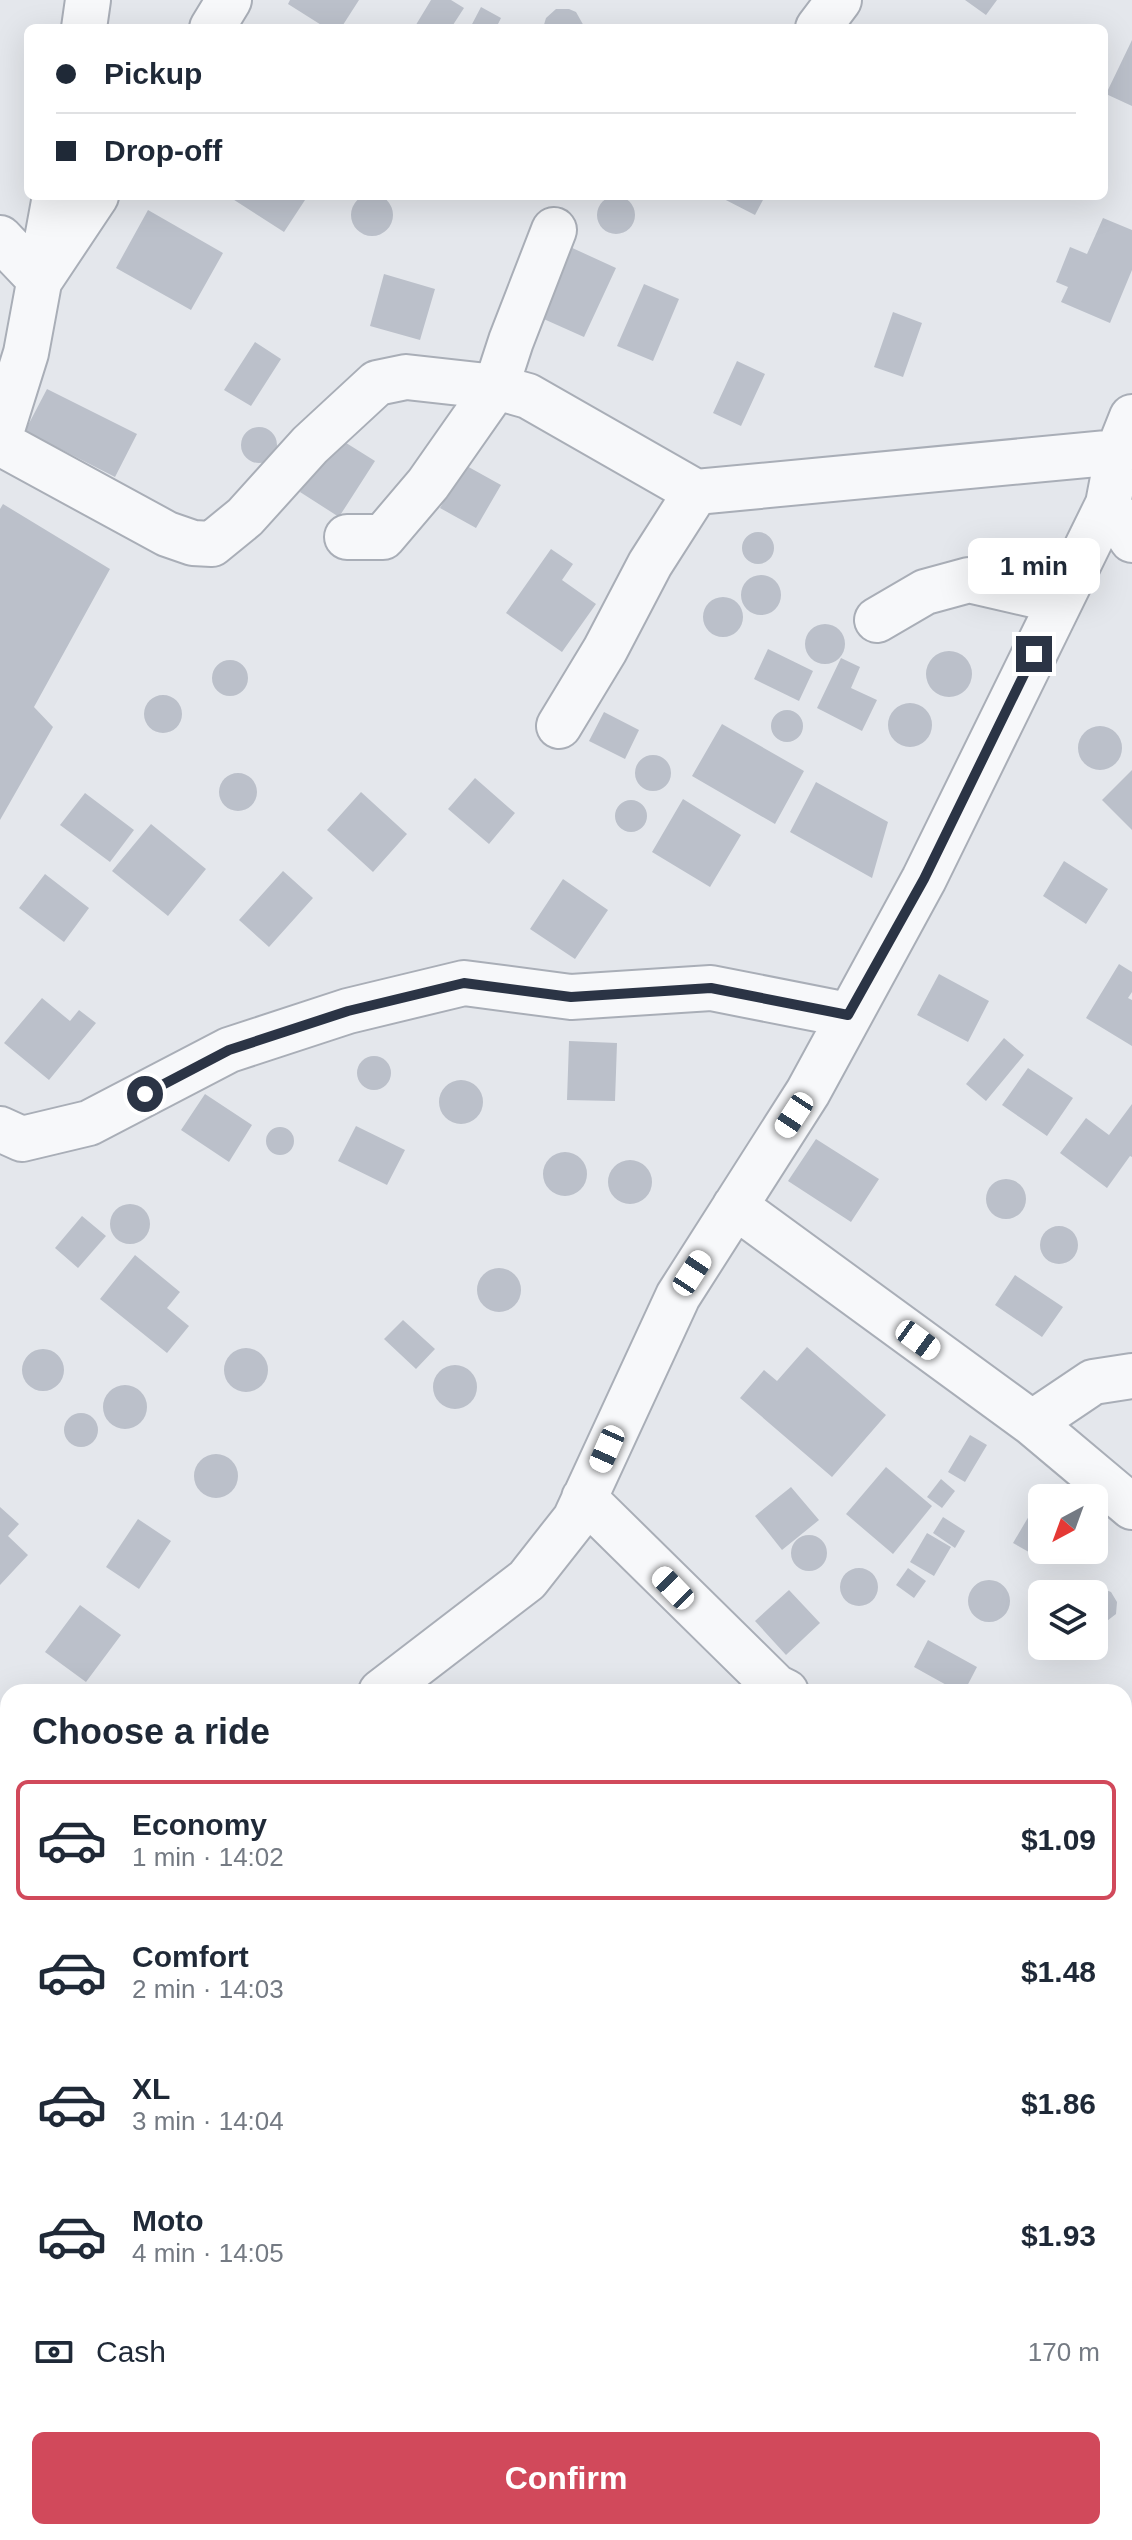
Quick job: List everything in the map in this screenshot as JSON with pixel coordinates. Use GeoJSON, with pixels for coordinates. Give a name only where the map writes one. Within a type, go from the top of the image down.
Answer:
{"type":"FeatureCollection","features":[{"type":"Feature","properties":{"kind":"street"},"geometry":{"type":"LineString","coordinates":[[85,24],[88,0]]}},
{"type":"Feature","properties":{"kind":"street"},"geometry":{"type":"LineString","coordinates":[[214,24],[229,0]]}},
{"type":"Feature","properties":{"kind":"street"},"geometry":{"type":"LineString","coordinates":[[821,24],[839,0]]}},
{"type":"Feature","properties":{"kind":"street"},"geometry":{"type":"LineString","coordinates":[[0,436],[26,353],[54,200]]}},
{"type":"Feature","properties":{"kind":"street"},"geometry":{"type":"LineString","coordinates":[[40,280],[93,200]]}},
{"type":"Feature","properties":{"kind":"street"},"geometry":{"type":"LineString","coordinates":[[347,537],[383,537],[428,484],[496,387],[554,230]]}},
{"type":"Feature","properties":{"kind":"street"},"geometry":{"type":"LineString","coordinates":[[0,238],[40,280]]}},
{"type":"Feature","properties":{"kind":"street"},"geometry":{"type":"LineString","coordinates":[[0,443],[167,534],[193,543],[212,544],[245,517],[310,445],[377,383],[406,377],[496,387],[528,396],[696,492],[1125,435],[1108,504],[924,879],[808,1092],[678,1296],[575,1519],[527,1580],[391,1684]]}},
{"type":"Feature","properties":{"kind":"street"},"geometry":{"type":"LineString","coordinates":[[559,726],[605,650],[650,564],[696,492]]}},
{"type":"Feature","properties":{"kind":"street"},"geometry":{"type":"LineString","coordinates":[[1108,504],[1132,540]]}},
{"type":"Feature","properties":{"kind":"street"},"geometry":{"type":"LineString","coordinates":[[877,620],[925,592],[969,580],[1060,601]]}},
{"type":"Feature","properties":{"kind":"street"},"geometry":{"type":"LineString","coordinates":[[0,1129],[22,1139],[89,1123],[229,1050],[348,1011],[464,983],[571,997],[711,988],[848,1015]]}},
{"type":"Feature","properties":{"kind":"street"},"geometry":{"type":"LineString","coordinates":[[735,1206],[1032,1423],[1132,1507]]}},
{"type":"Feature","properties":{"kind":"street"},"geometry":{"type":"LineString","coordinates":[[1032,1423],[1093,1382],[1132,1376]]}},
{"type":"Feature","properties":{"kind":"street"},"geometry":{"type":"LineString","coordinates":[[584,1498],[773,1684]]}},
{"type":"Feature","properties":{"kind":"building"},"geometry":{"type":"Polygon","coordinates":[[[290,0],[359,0],[344,24],[320,24],[288,4],[290,0]]]}},
{"type":"Feature","properties":{"kind":"building"},"geometry":{"type":"Polygon","coordinates":[[[431,0],[451,0],[464,8],[454,24],[416,24],[431,0]]]}},
{"type":"Feature","properties":{"kind":"building"},"geometry":{"type":"Polygon","coordinates":[[[965,0],[997,0],[986,15],[965,0]]]}},
{"type":"Feature","properties":{"kind":"building"},"geometry":{"type":"Polygon","coordinates":[[[481,7],[501,18],[498,24],[472,24],[481,7]]]}},
{"type":"Feature","properties":{"kind":"building"},"geometry":{"type":"Polygon","coordinates":[[[556,9],[569,9],[576,12],[583,24],[544,24],[556,9]]]}},
{"type":"Feature","properties":{"kind":"building"},"geometry":{"type":"Polygon","coordinates":[[[1132,40],[1132,106],[1108,95],[1132,40]]]}},
{"type":"Feature","properties":{"kind":"building"},"geometry":{"type":"Polygon","coordinates":[[[234,200],[305,200],[284,232],[234,200]]]}},
{"type":"Feature","properties":{"kind":"building"},"geometry":{"type":"Polygon","coordinates":[[[357,200],[387,200],[391,207],[391,223],[380,234],[364,234],[353,223],[351,215],[357,200]]]}},
{"type":"Feature","properties":{"kind":"building"},"geometry":{"type":"Polygon","coordinates":[[[606,200],[626,200],[633,208],[633,222],[623,232],[609,232],[599,222],[599,208],[606,200]]]}},
{"type":"Feature","properties":{"kind":"building"},"geometry":{"type":"Polygon","coordinates":[[[726,200],[763,200],[755,215],[726,200]]]}},
{"type":"Feature","properties":{"kind":"building"},"geometry":{"type":"Polygon","coordinates":[[[148,210],[223,253],[191,310],[116,268],[148,210]]]}},
{"type":"Feature","properties":{"kind":"building"},"geometry":{"type":"Polygon","coordinates":[[[1103,218],[1132,230],[1132,270],[1110,323],[1061,302],[1068,287],[1056,282],[1070,247],[1087,254],[1103,218]]]}},
{"type":"Feature","properties":{"kind":"building"},"geometry":{"type":"Polygon","coordinates":[[[568,246],[616,268],[584,337],[537,316],[568,246]]]}},
{"type":"Feature","properties":{"kind":"building"},"geometry":{"type":"Polygon","coordinates":[[[384,274],[435,289],[420,340],[370,326],[384,274]]]}},
{"type":"Feature","properties":{"kind":"building"},"geometry":{"type":"Polygon","coordinates":[[[644,284],[679,299],[653,361],[617,346],[644,284]]]}},
{"type":"Feature","properties":{"kind":"building"},"geometry":{"type":"Polygon","coordinates":[[[893,312],[922,323],[903,377],[874,367],[893,312]]]}},
{"type":"Feature","properties":{"kind":"building"},"geometry":{"type":"Polygon","coordinates":[[[255,342],[281,359],[251,406],[224,390],[255,342]]]}},
{"type":"Feature","properties":{"kind":"building"},"geometry":{"type":"Polygon","coordinates":[[[737,361],[765,374],[741,426],[713,413],[737,361]]]}},
{"type":"Feature","properties":{"kind":"building"},"geometry":{"type":"Polygon","coordinates":[[[47,389],[137,434],[115,477],[25,431],[47,389]]]}},
{"type":"Feature","properties":{"kind":"building"},"geometry":{"type":"Polygon","coordinates":[[[259,427],[271,433],[277,445],[271,457],[259,463],[247,457],[241,445],[247,433],[259,427]]]}},
{"type":"Feature","properties":{"kind":"building"},"geometry":{"type":"Polygon","coordinates":[[[335,436],[375,461],[339,517],[300,492],[335,436]]]}},
{"type":"Feature","properties":{"kind":"building"},"geometry":{"type":"Polygon","coordinates":[[[465,465],[501,485],[476,528],[440,508],[465,465]]]}},
{"type":"Feature","properties":{"kind":"building"},"geometry":{"type":"Polygon","coordinates":[[[3,504],[110,569],[34,707],[53,727],[0,820],[0,509],[3,504]]]}},
{"type":"Feature","properties":{"kind":"building"},"geometry":{"type":"Polygon","coordinates":[[[758,532],[769,537],[774,548],[769,559],[758,564],[747,559],[742,548],[747,537],[758,532]]]}},
{"type":"Feature","properties":{"kind":"building"},"geometry":{"type":"Polygon","coordinates":[[[551,549],[573,564],[562,580],[596,604],[562,652],[506,613],[551,549]]]}},
{"type":"Feature","properties":{"kind":"building"},"geometry":{"type":"Polygon","coordinates":[[[761,575],[775,581],[781,595],[775,609],[761,615],[747,609],[741,595],[747,581],[761,575]]]}},
{"type":"Feature","properties":{"kind":"building"},"geometry":{"type":"Polygon","coordinates":[[[723,597],[737,603],[743,617],[737,631],[723,637],[709,631],[703,617],[709,603],[723,597]]]}},
{"type":"Feature","properties":{"kind":"building"},"geometry":{"type":"Polygon","coordinates":[[[825,624],[839,630],[845,644],[839,658],[825,664],[811,658],[805,644],[811,630],[825,624]]]}},
{"type":"Feature","properties":{"kind":"building"},"geometry":{"type":"Polygon","coordinates":[[[768,649],[813,671],[799,701],[754,679],[768,649]]]}},
{"type":"Feature","properties":{"kind":"building"},"geometry":{"type":"Polygon","coordinates":[[[949,651],[965,658],[972,674],[965,690],[949,697],[933,690],[926,674],[933,658],[949,651]]]}},
{"type":"Feature","properties":{"kind":"building"},"geometry":{"type":"Polygon","coordinates":[[[841,658],[860,667],[851,688],[877,700],[862,731],[817,708],[841,658]]]}},
{"type":"Feature","properties":{"kind":"building"},"geometry":{"type":"Polygon","coordinates":[[[230,660],[243,665],[248,678],[243,691],[230,696],[217,691],[212,678],[217,665],[230,660]]]}},
{"type":"Feature","properties":{"kind":"building"},"geometry":{"type":"Polygon","coordinates":[[[163,695],[176,701],[182,714],[176,727],[163,733],[150,727],[144,714],[150,701],[163,695]]]}},
{"type":"Feature","properties":{"kind":"building"},"geometry":{"type":"Polygon","coordinates":[[[910,703],[925,710],[932,725],[925,740],[910,747],[895,740],[888,725],[895,710],[910,703]]]}},
{"type":"Feature","properties":{"kind":"building"},"geometry":{"type":"Polygon","coordinates":[[[787,710],[798,715],[803,726],[798,737],[787,742],[776,737],[771,726],[776,715],[787,710]]]}},
{"type":"Feature","properties":{"kind":"building"},"geometry":{"type":"Polygon","coordinates":[[[604,712],[639,730],[625,759],[589,741],[604,712]]]}},
{"type":"Feature","properties":{"kind":"building"},"geometry":{"type":"Polygon","coordinates":[[[722,724],[804,771],[775,824],[692,776],[722,724]]]}},
{"type":"Feature","properties":{"kind":"building"},"geometry":{"type":"Polygon","coordinates":[[[1100,726],[1116,732],[1122,748],[1116,764],[1100,770],[1084,764],[1078,748],[1084,732],[1100,726]]]}},
{"type":"Feature","properties":{"kind":"building"},"geometry":{"type":"Polygon","coordinates":[[[653,755],[665,761],[671,773],[665,785],[653,791],[641,785],[635,773],[641,761],[653,755]]]}},
{"type":"Feature","properties":{"kind":"building"},"geometry":{"type":"Polygon","coordinates":[[[1132,770],[1132,830],[1102,800],[1132,770]]]}},
{"type":"Feature","properties":{"kind":"building"},"geometry":{"type":"Polygon","coordinates":[[[238,773],[251,779],[257,792],[251,805],[238,811],[225,805],[219,792],[225,779],[238,773]]]}},
{"type":"Feature","properties":{"kind":"building"},"geometry":{"type":"Polygon","coordinates":[[[475,778],[515,813],[489,844],[448,809],[475,778]]]}},
{"type":"Feature","properties":{"kind":"building"},"geometry":{"type":"Polygon","coordinates":[[[816,782],[888,822],[872,878],[790,832],[816,782]]]}},
{"type":"Feature","properties":{"kind":"building"},"geometry":{"type":"Polygon","coordinates":[[[361,792],[407,834],[373,872],[327,830],[361,792]]]}},
{"type":"Feature","properties":{"kind":"building"},"geometry":{"type":"Polygon","coordinates":[[[85,793],[134,830],[110,862],[60,825],[85,793]]]}},
{"type":"Feature","properties":{"kind":"building"},"geometry":{"type":"Polygon","coordinates":[[[683,799],[741,835],[710,887],[652,852],[683,799]]]}},
{"type":"Feature","properties":{"kind":"building"},"geometry":{"type":"Polygon","coordinates":[[[631,800],[642,805],[647,816],[642,827],[631,832],[620,827],[615,816],[620,805],[631,800]]]}},
{"type":"Feature","properties":{"kind":"building"},"geometry":{"type":"Polygon","coordinates":[[[151,824],[206,869],[168,916],[112,871],[151,824]]]}},
{"type":"Feature","properties":{"kind":"building"},"geometry":{"type":"Polygon","coordinates":[[[1064,861],[1108,889],[1086,924],[1043,896],[1064,861]]]}},
{"type":"Feature","properties":{"kind":"building"},"geometry":{"type":"Polygon","coordinates":[[[283,871],[313,898],[269,947],[239,920],[283,871]]]}},
{"type":"Feature","properties":{"kind":"building"},"geometry":{"type":"Polygon","coordinates":[[[45,874],[89,908],[64,942],[19,908],[45,874]]]}},
{"type":"Feature","properties":{"kind":"building"},"geometry":{"type":"Polygon","coordinates":[[[563,879],[608,910],[575,959],[530,929],[563,879]]]}},
{"type":"Feature","properties":{"kind":"building"},"geometry":{"type":"Polygon","coordinates":[[[1119,964],[1132,972],[1132,992],[1128,998],[1132,1000],[1132,1046],[1086,1018],[1119,964]]]}},
{"type":"Feature","properties":{"kind":"building"},"geometry":{"type":"Polygon","coordinates":[[[939,974],[989,1001],[968,1042],[917,1015],[939,974]]]}},
{"type":"Feature","properties":{"kind":"building"},"geometry":{"type":"Polygon","coordinates":[[[42,998],[70,1021],[79,1010],[96,1023],[49,1080],[4,1043],[42,998]]]}},
{"type":"Feature","properties":{"kind":"building"},"geometry":{"type":"Polygon","coordinates":[[[1004,1038],[1024,1055],[986,1101],[966,1084],[1004,1038]]]}},
{"type":"Feature","properties":{"kind":"building"},"geometry":{"type":"Polygon","coordinates":[[[569,1041],[617,1043],[615,1101],[567,1100],[569,1041]]]}},
{"type":"Feature","properties":{"kind":"building"},"geometry":{"type":"Polygon","coordinates":[[[374,1056],[386,1061],[391,1073],[386,1085],[374,1090],[362,1085],[357,1073],[362,1061],[374,1056]]]}},
{"type":"Feature","properties":{"kind":"building"},"geometry":{"type":"Polygon","coordinates":[[[1028,1068],[1073,1098],[1047,1136],[1002,1105],[1028,1068]]]}},
{"type":"Feature","properties":{"kind":"building"},"geometry":{"type":"Polygon","coordinates":[[[461,1080],[477,1086],[483,1102],[477,1118],[461,1124],[445,1118],[439,1102],[445,1086],[461,1080]]]}},
{"type":"Feature","properties":{"kind":"building"},"geometry":{"type":"Polygon","coordinates":[[[205,1094],[252,1125],[229,1162],[181,1130],[205,1094]]]}},
{"type":"Feature","properties":{"kind":"building"},"geometry":{"type":"Polygon","coordinates":[[[1132,1104],[1132,1157],[1107,1188],[1060,1153],[1086,1118],[1109,1135],[1132,1104]]]}},
{"type":"Feature","properties":{"kind":"building"},"geometry":{"type":"Polygon","coordinates":[[[356,1126],[405,1150],[387,1185],[338,1161],[356,1126]]]}},
{"type":"Feature","properties":{"kind":"building"},"geometry":{"type":"Polygon","coordinates":[[[280,1127],[290,1131],[294,1141],[290,1151],[280,1155],[270,1151],[266,1141],[270,1131],[280,1127]]]}},
{"type":"Feature","properties":{"kind":"building"},"geometry":{"type":"Polygon","coordinates":[[[816,1139],[879,1179],[851,1222],[788,1181],[816,1139]]]}},
{"type":"Feature","properties":{"kind":"building"},"geometry":{"type":"Polygon","coordinates":[[[565,1152],[581,1158],[587,1174],[581,1190],[565,1196],[549,1190],[543,1174],[549,1158],[565,1152]]]}},
{"type":"Feature","properties":{"kind":"building"},"geometry":{"type":"Polygon","coordinates":[[[630,1160],[646,1166],[652,1182],[646,1198],[630,1204],[614,1198],[608,1182],[614,1166],[630,1160]]]}},
{"type":"Feature","properties":{"kind":"building"},"geometry":{"type":"Polygon","coordinates":[[[1006,1179],[1020,1185],[1026,1199],[1020,1213],[1006,1219],[992,1213],[986,1199],[992,1185],[1006,1179]]]}},
{"type":"Feature","properties":{"kind":"building"},"geometry":{"type":"Polygon","coordinates":[[[130,1204],[144,1210],[150,1224],[144,1238],[130,1244],[116,1238],[110,1224],[116,1210],[130,1204]]]}},
{"type":"Feature","properties":{"kind":"building"},"geometry":{"type":"Polygon","coordinates":[[[82,1216],[106,1236],[78,1268],[55,1248],[82,1216]]]}},
{"type":"Feature","properties":{"kind":"building"},"geometry":{"type":"Polygon","coordinates":[[[1059,1226],[1072,1232],[1078,1245],[1072,1258],[1059,1264],[1046,1258],[1040,1245],[1046,1232],[1059,1226]]]}},
{"type":"Feature","properties":{"kind":"building"},"geometry":{"type":"Polygon","coordinates":[[[135,1255],[180,1292],[167,1308],[189,1326],[167,1353],[100,1299],[135,1255]]]}},
{"type":"Feature","properties":{"kind":"building"},"geometry":{"type":"Polygon","coordinates":[[[499,1268],[515,1274],[521,1290],[515,1306],[499,1312],[483,1306],[477,1290],[483,1274],[499,1268]]]}},
{"type":"Feature","properties":{"kind":"building"},"geometry":{"type":"Polygon","coordinates":[[[1015,1275],[1063,1307],[1042,1337],[995,1305],[1015,1275]]]}},
{"type":"Feature","properties":{"kind":"building"},"geometry":{"type":"Polygon","coordinates":[[[403,1320],[435,1349],[416,1369],[384,1339],[403,1320]]]}},
{"type":"Feature","properties":{"kind":"building"},"geometry":{"type":"Polygon","coordinates":[[[807,1347],[886,1415],[832,1477],[740,1398],[764,1370],[777,1381],[807,1347]]]}},
{"type":"Feature","properties":{"kind":"building"},"geometry":{"type":"Polygon","coordinates":[[[246,1348],[262,1354],[268,1370],[262,1386],[246,1392],[230,1386],[224,1370],[230,1354],[246,1348]]]}},
{"type":"Feature","properties":{"kind":"building"},"geometry":{"type":"Polygon","coordinates":[[[43,1349],[58,1355],[64,1370],[58,1385],[43,1391],[28,1385],[22,1370],[28,1355],[43,1349]]]}},
{"type":"Feature","properties":{"kind":"building"},"geometry":{"type":"Polygon","coordinates":[[[455,1365],[471,1371],[477,1387],[471,1403],[455,1409],[439,1403],[433,1387],[439,1371],[455,1365]]]}},
{"type":"Feature","properties":{"kind":"building"},"geometry":{"type":"Polygon","coordinates":[[[125,1385],[141,1391],[147,1407],[141,1423],[125,1429],[109,1423],[103,1407],[109,1391],[125,1385]]]}},
{"type":"Feature","properties":{"kind":"building"},"geometry":{"type":"Polygon","coordinates":[[[81,1413],[93,1418],[98,1430],[93,1442],[81,1447],[69,1442],[64,1430],[69,1418],[81,1413]]]}},
{"type":"Feature","properties":{"kind":"building"},"geometry":{"type":"Polygon","coordinates":[[[970,1435],[987,1445],[965,1482],[948,1472],[970,1435]]]}},
{"type":"Feature","properties":{"kind":"building"},"geometry":{"type":"Polygon","coordinates":[[[216,1454],[232,1460],[238,1476],[232,1492],[216,1498],[200,1492],[194,1476],[200,1460],[216,1454]]]}},
{"type":"Feature","properties":{"kind":"building"},"geometry":{"type":"Polygon","coordinates":[[[886,1467],[932,1506],[893,1554],[846,1514],[886,1467]]]}},
{"type":"Feature","properties":{"kind":"building"},"geometry":{"type":"Polygon","coordinates":[[[941,1479],[955,1491],[942,1508],[927,1497],[941,1479]]]}},
{"type":"Feature","properties":{"kind":"building"},"geometry":{"type":"Polygon","coordinates":[[[791,1487],[819,1520],[782,1550],[755,1516],[791,1487]]]}},
{"type":"Feature","properties":{"kind":"building"},"geometry":{"type":"Polygon","coordinates":[[[0,1507],[19,1524],[8,1536],[28,1555],[0,1585],[0,1507]]]}},
{"type":"Feature","properties":{"kind":"building"},"geometry":{"type":"Polygon","coordinates":[[[943,1517],[965,1531],[955,1548],[933,1533],[943,1517]]]}},
{"type":"Feature","properties":{"kind":"building"},"geometry":{"type":"Polygon","coordinates":[[[1028,1518],[1028,1552],[1013,1543],[1028,1518]]]}},
{"type":"Feature","properties":{"kind":"building"},"geometry":{"type":"Polygon","coordinates":[[[138,1519],[171,1541],[139,1589],[106,1567],[138,1519]]]}},
{"type":"Feature","properties":{"kind":"building"},"geometry":{"type":"Polygon","coordinates":[[[927,1533],[951,1547],[934,1576],[910,1562],[927,1533]]]}},
{"type":"Feature","properties":{"kind":"building"},"geometry":{"type":"Polygon","coordinates":[[[809,1535],[821,1541],[827,1553],[821,1565],[809,1571],[797,1565],[791,1553],[797,1541],[809,1535]]]}},
{"type":"Feature","properties":{"kind":"building"},"geometry":{"type":"Polygon","coordinates":[[[859,1568],[872,1574],[878,1587],[872,1600],[859,1606],[846,1600],[840,1587],[846,1574],[859,1568]]]}},
{"type":"Feature","properties":{"kind":"building"},"geometry":{"type":"Polygon","coordinates":[[[908,1568],[926,1581],[914,1598],[896,1585],[908,1568]]]}},
{"type":"Feature","properties":{"kind":"building"},"geometry":{"type":"Polygon","coordinates":[[[989,1580],[1004,1586],[1010,1601],[1004,1616],[989,1622],[974,1616],[968,1601],[974,1586],[989,1580]]]}},
{"type":"Feature","properties":{"kind":"building"},"geometry":{"type":"Polygon","coordinates":[[[789,1590],[820,1623],[786,1655],[755,1621],[789,1590]]]}},
{"type":"Feature","properties":{"kind":"building"},"geometry":{"type":"Polygon","coordinates":[[[1108,1591],[1117,1602],[1116,1614],[1108,1620],[1108,1591]]]}},
{"type":"Feature","properties":{"kind":"building"},"geometry":{"type":"Polygon","coordinates":[[[80,1605],[121,1635],[86,1682],[45,1652],[80,1605]]]}},
{"type":"Feature","properties":{"kind":"building"},"geometry":{"type":"Polygon","coordinates":[[[928,1640],[977,1667],[968,1684],[945,1684],[914,1667],[928,1640]]]}},
{"type":"Feature","properties":{"kind":"route"},"geometry":{"type":"LineString","coordinates":[[145,1094],[229,1050],[348,1011],[464,983],[571,997],[711,988],[848,1015],[924,879],[1034,654]]}}]}
